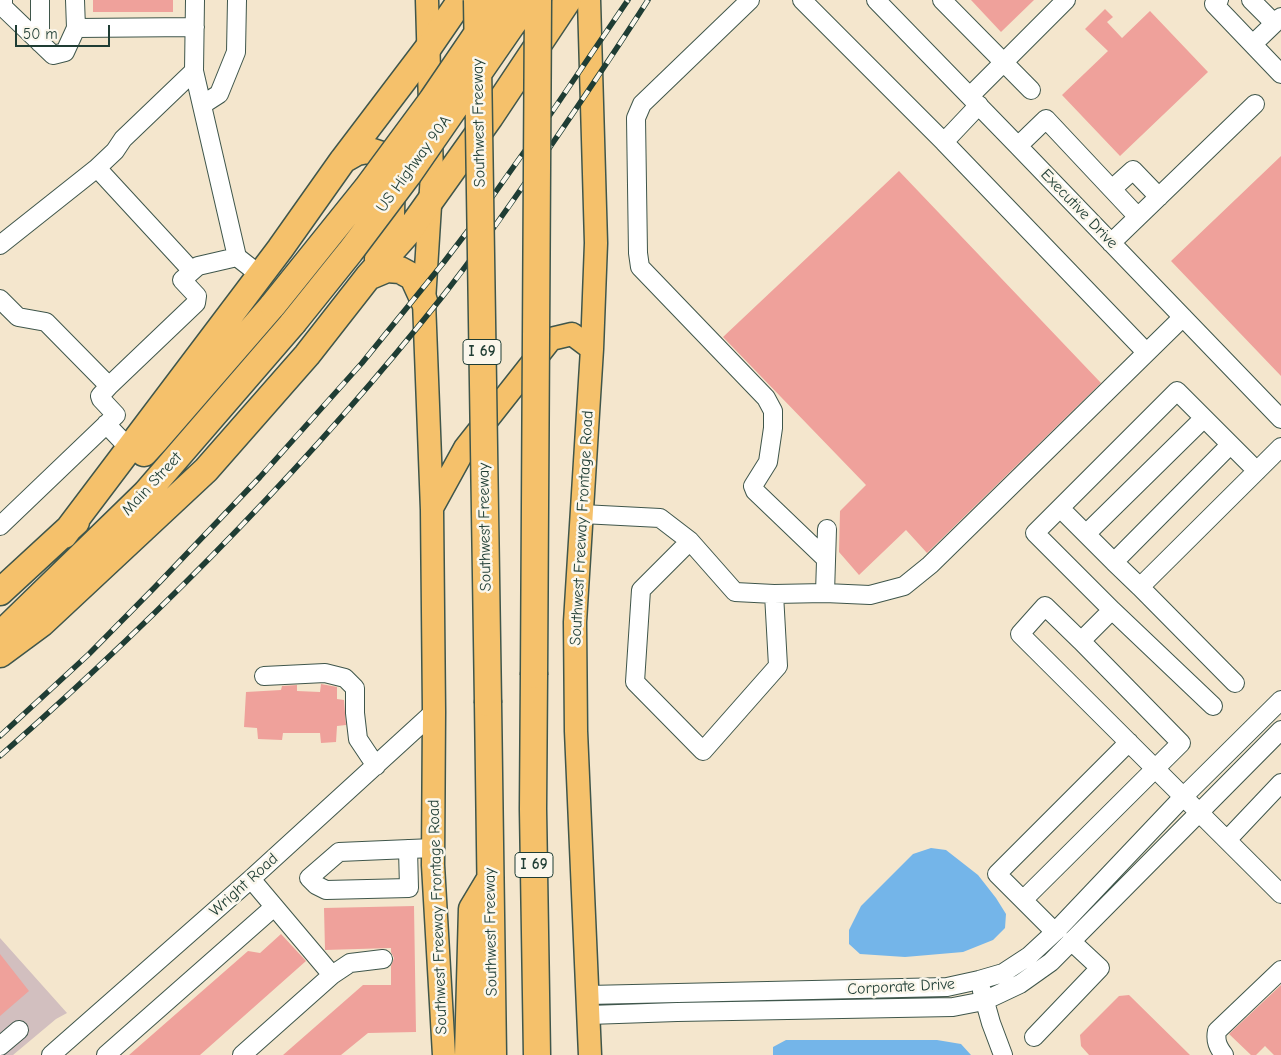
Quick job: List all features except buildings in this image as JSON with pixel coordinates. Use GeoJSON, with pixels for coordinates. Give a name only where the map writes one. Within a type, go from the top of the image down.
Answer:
{"type":"FeatureCollection","features":[{"type":"Feature","properties":{"kind":"highway"},"geometry":{"type":"LineString","coordinates":[[64,535],[260,276],[343,160],[428,48],[461,0]]}},
{"type":"Feature","properties":{"kind":"highway","name":"Southwest Freeway"},"geometry":{"type":"LineString","coordinates":[[477,0],[493,1055]]}},
{"type":"Feature","properties":{"kind":"highway","name":"US Highway 90A"},"geometry":{"type":"LineString","coordinates":[[273,305],[367,188],[432,100],[500,0]]}},
{"type":"Feature","properties":{"kind":"highway","name":"US Highway 90A"},"geometry":{"type":"LineString","coordinates":[[293,324],[408,175],[528,0]]}},
{"type":"Feature","properties":{"kind":"highway","name":"I 69"},"geometry":{"type":"LineString","coordinates":[[537,1055],[534,675],[538,0]]}},
{"type":"Feature","properties":{"kind":"highway"},"geometry":{"type":"LineString","coordinates":[[0,654],[42,623],[206,470],[307,355],[368,277],[408,232],[431,201],[568,0]]}},
{"type":"Feature","properties":{"kind":"highway"},"geometry":{"type":"LineString","coordinates":[[429,81],[440,110],[451,126],[468,128],[490,117]]}},
{"type":"Feature","properties":{"kind":"highway"},"geometry":{"type":"LineString","coordinates":[[343,160],[357,152],[367,150],[382,155],[392,170],[391,215],[386,246],[368,277]]}},
{"type":"Feature","properties":{"kind":"highway"},"geometry":{"type":"LineString","coordinates":[[368,277],[387,269],[400,270],[413,277],[424,301]]}},
{"type":"Feature","properties":{"kind":"highway","name":"Main Street"},"geometry":{"type":"LineString","coordinates":[[2,586],[64,535],[155,442],[273,305]]}},
{"type":"Feature","properties":{"kind":"highway","name":"Main Street"},"geometry":{"type":"LineString","coordinates":[[0,635],[146,494],[293,324]]}},
{"type":"Feature","properties":{"kind":"highway"},"geometry":{"type":"LineString","coordinates":[[468,1055],[472,909],[490,880]]}},
{"type":"Feature","properties":{"kind":"main road","name":"Southwest Freeway Frontage Road"},"geometry":{"type":"LineString","coordinates":[[427,0],[432,174],[424,301],[432,510],[433,875],[444,1055]]}},
{"type":"Feature","properties":{"kind":"main road","name":"Southwest Freeway Frontage Road"},"geometry":{"type":"LineString","coordinates":[[589,0],[596,243],[592,349],[576,622],[576,731],[590,1055]]}},
{"type":"Feature","properties":{"kind":"main road"},"geometry":{"type":"LineString","coordinates":[[432,510],[466,448],[551,339],[572,334],[592,349]]}},
{"type":"Feature","properties":{"kind":"street"},"geometry":{"type":"LineString","coordinates":[[3,0],[5,9],[53,55],[65,52],[76,28],[76,0]]}},
{"type":"Feature","properties":{"kind":"street"},"geometry":{"type":"LineString","coordinates":[[40,0],[40,44]]}},
{"type":"Feature","properties":{"kind":"street"},"geometry":{"type":"LineString","coordinates":[[195,0],[194,70],[237,257],[260,276]]}},
{"type":"Feature","properties":{"kind":"street"},"geometry":{"type":"LineString","coordinates":[[202,105],[219,94],[236,52],[237,0]]}},
{"type":"Feature","properties":{"kind":"street"},"geometry":{"type":"LineString","coordinates":[[750,0],[642,104],[636,118],[638,253],[640,267],[766,398],[773,411],[773,428],[768,462],[753,486],[755,491],[826,559]]}},
{"type":"Feature","properties":{"kind":"street"},"geometry":{"type":"LineString","coordinates":[[802,0],[944,142],[1146,352]]}},
{"type":"Feature","properties":{"kind":"street","name":"Executive Drive"},"geometry":{"type":"LineString","coordinates":[[876,0],[1281,419]]}},
{"type":"Feature","properties":{"kind":"street"},"geometry":{"type":"LineString","coordinates":[[942,0],[1031,90]]}},
{"type":"Feature","properties":{"kind":"street"},"geometry":{"type":"LineString","coordinates":[[944,142],[1003,63],[1066,0]]}},
{"type":"Feature","properties":{"kind":"street"},"geometry":{"type":"LineString","coordinates":[[1219,0],[1214,4],[1281,74]]}},
{"type":"Feature","properties":{"kind":"street"},"geometry":{"type":"LineString","coordinates":[[1251,0],[1278,20],[1252,44]]}},
{"type":"Feature","properties":{"kind":"street"},"geometry":{"type":"LineString","coordinates":[[76,28],[195,27]]}},
{"type":"Feature","properties":{"kind":"street"},"geometry":{"type":"LineString","coordinates":[[0,245],[97,168],[115,151],[123,139],[194,70]]}},
{"type":"Feature","properties":{"kind":"street"},"geometry":{"type":"LineString","coordinates":[[1111,243],[1254,104]]}},
{"type":"Feature","properties":{"kind":"street"},"geometry":{"type":"LineString","coordinates":[[1018,146],[1046,119],[1138,216]]}},
{"type":"Feature","properties":{"kind":"street"},"geometry":{"type":"LineString","coordinates":[[97,168],[192,271]]}},
{"type":"Feature","properties":{"kind":"street"},"geometry":{"type":"LineString","coordinates":[[1112,189],[1133,170],[1159,197]]}},
{"type":"Feature","properties":{"kind":"street"},"geometry":{"type":"LineString","coordinates":[[0,526],[116,415],[100,396],[196,303],[197,296],[182,280],[198,266],[237,257]]}},
{"type":"Feature","properties":{"kind":"street"},"geometry":{"type":"LineString","coordinates":[[0,299],[18,317],[46,322],[109,386]]}},
{"type":"Feature","properties":{"kind":"street"},"geometry":{"type":"LineString","coordinates":[[582,514],[660,518],[690,541],[735,592],[870,595],[904,586],[930,565],[1182,317]]}},
{"type":"Feature","properties":{"kind":"street"},"geometry":{"type":"LineString","coordinates":[[1213,706],[1112,610],[1035,533],[1177,392],[1257,471]]}},
{"type":"Feature","properties":{"kind":"street"},"geometry":{"type":"LineString","coordinates":[[1086,534],[1204,418]]}},
{"type":"Feature","properties":{"kind":"street"},"geometry":{"type":"LineString","coordinates":[[106,424],[129,448]]}},
{"type":"Feature","properties":{"kind":"street"},"geometry":{"type":"LineString","coordinates":[[1114,562],[1230,445]]}},
{"type":"Feature","properties":{"kind":"street"},"geometry":{"type":"LineString","coordinates":[[1140,588],[1281,447]]}},
{"type":"Feature","properties":{"kind":"street"},"geometry":{"type":"LineString","coordinates":[[1060,508],[1235,683]]}},
{"type":"Feature","properties":{"kind":"street"},"geometry":{"type":"LineString","coordinates":[[825,593],[827,529]]}},
{"type":"Feature","properties":{"kind":"street"},"geometry":{"type":"LineString","coordinates":[[690,541],[642,590],[635,682],[703,751],[778,666],[774,594]]}},
{"type":"Feature","properties":{"kind":"street"},"geometry":{"type":"LineString","coordinates":[[1023,900],[1155,768],[1181,742],[1045,606],[1020,634],[1155,768],[1184,796],[1281,894]]}},
{"type":"Feature","properties":{"kind":"street"},"geometry":{"type":"LineString","coordinates":[[1081,641],[1112,610]]}},
{"type":"Feature","properties":{"kind":"street"},"geometry":{"type":"LineString","coordinates":[[264,676],[325,673],[345,678],[355,688],[358,739],[376,766]]}},
{"type":"Feature","properties":{"kind":"street","name":"Corporate Drive"},"geometry":{"type":"LineString","coordinates":[[589,1005],[947,987],[1003,973],[1029,956],[1055,932],[1184,796],[1281,700]]}},
{"type":"Feature","properties":{"kind":"street","name":"Wright Road"},"geometry":{"type":"LineString","coordinates":[[51,1055],[251,879],[434,712]]}},
{"type":"Feature","properties":{"kind":"street","name":"Corporate Drive"},"geometry":{"type":"LineString","coordinates":[[589,1005],[697,1012],[953,1007],[984,1001],[1020,984],[1051,962],[1281,730]]}},
{"type":"Feature","properties":{"kind":"street"},"geometry":{"type":"LineString","coordinates":[[1055,932],[997,874],[1129,742]]}},
{"type":"Feature","properties":{"kind":"street"},"geometry":{"type":"LineString","coordinates":[[1227,840],[1281,784]]}},
{"type":"Feature","properties":{"kind":"street"},"geometry":{"type":"LineString","coordinates":[[408,849],[409,888],[326,890],[316,886],[309,878],[338,852],[408,849],[433,848]]}},
{"type":"Feature","properties":{"kind":"street"},"geometry":{"type":"LineString","coordinates":[[251,879],[332,976]]}},
{"type":"Feature","properties":{"kind":"street"},"geometry":{"type":"LineString","coordinates":[[106,1055],[274,907]]}},
{"type":"Feature","properties":{"kind":"street"},"geometry":{"type":"LineString","coordinates":[[1034,1037],[1100,968],[1072,941]]}},
{"type":"Feature","properties":{"kind":"street"},"geometry":{"type":"LineString","coordinates":[[242,1055],[332,976],[350,963],[383,959]]}},
{"type":"Feature","properties":{"kind":"street"},"geometry":{"type":"LineString","coordinates":[[1224,1055],[1218,1047],[1217,1031],[1281,970]]}},
{"type":"Feature","properties":{"kind":"street"},"geometry":{"type":"LineString","coordinates":[[979,980],[990,1023],[1003,1055]]}},
{"type":"Feature","properties":{"kind":"street"},"geometry":{"type":"LineString","coordinates":[[0,1046],[19,1030]]}},
{"type":"Feature","properties":{"kind":"shaded area"},"geometry":{"type":"Polygon","coordinates":[[[0,938],[67,1013],[56,1019],[13,1055],[0,1055],[0,938]]]}},
{"type":"Feature","properties":{"kind":"water"},"geometry":{"type":"Polygon","coordinates":[[[931,848],[946,850],[978,875],[1006,914],[1005,928],[993,940],[963,952],[905,957],[860,954],[849,944],[849,930],[861,906],[913,854],[931,848]]]}},
{"type":"Feature","properties":{"kind":"water"},"geometry":{"type":"Polygon","coordinates":[[[786,1040],[937,1040],[961,1044],[971,1055],[773,1055],[773,1047],[786,1040]]]}},
{"type":"Feature","properties":{"kind":"railway"},"geometry":{"type":"LineString","coordinates":[[0,736],[89,654],[155,587],[260,477],[362,363],[470,228],[628,0]]}},
{"type":"Feature","properties":{"kind":"railway"},"geometry":{"type":"LineString","coordinates":[[0,756],[118,649],[175,593],[286,478],[392,359],[492,231],[581,102],[648,0]]}}]}
